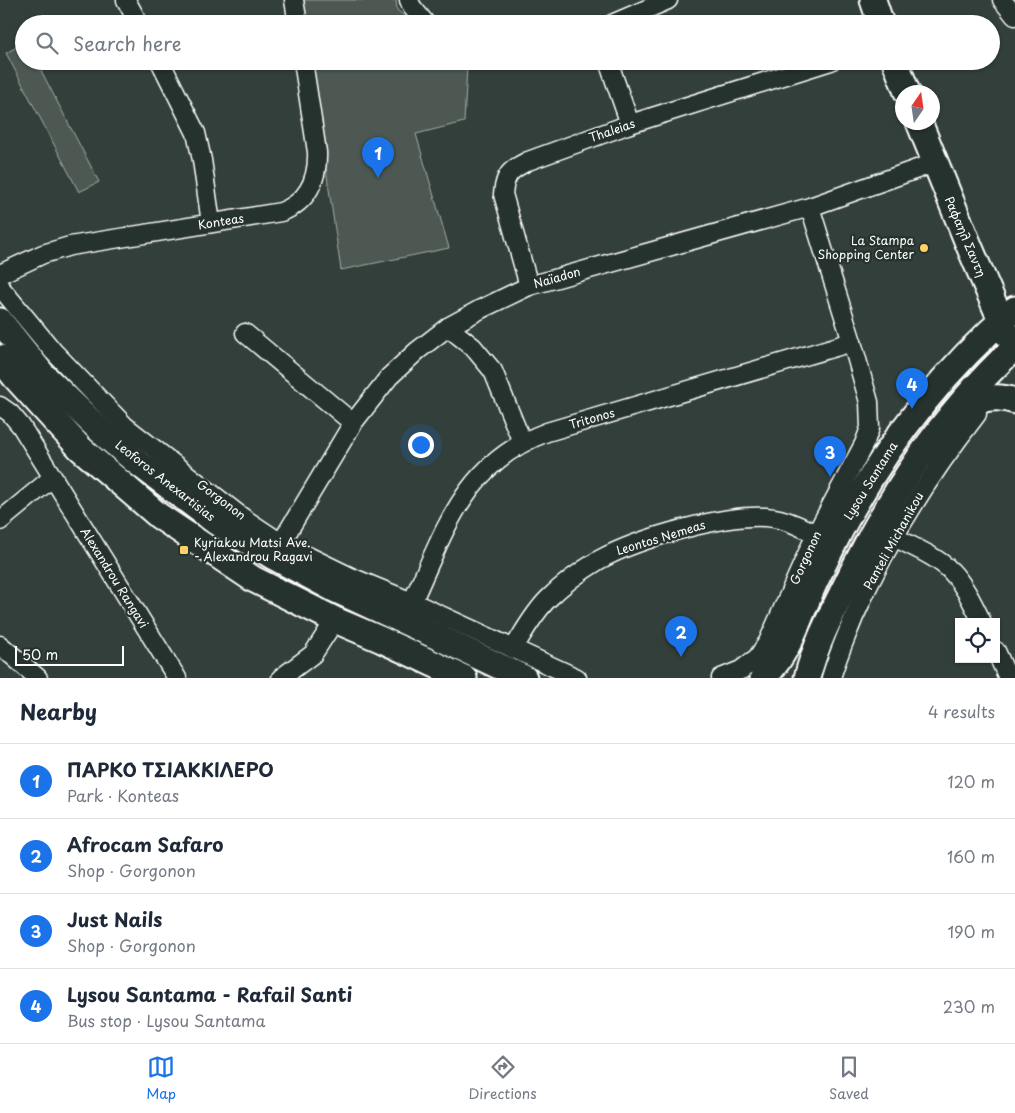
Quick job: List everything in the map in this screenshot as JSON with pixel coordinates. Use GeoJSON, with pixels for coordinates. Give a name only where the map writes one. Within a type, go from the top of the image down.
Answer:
{"type":"FeatureCollection","features":[{"type":"Feature","properties":{"kind":"main road"},"geometry":{"type":"LineString","coordinates":[[873,0],[879,15]]}},
{"type":"Feature","properties":{"kind":"main road"},"geometry":{"type":"LineString","coordinates":[[898,70],[904,85]]}},
{"type":"Feature","properties":{"kind":"main road","name":"Ραφαηλ Σαντη"},"geometry":{"type":"LineString","coordinates":[[922,130],[934,163],[1008,315],[1015,348]]}},
{"type":"Feature","properties":{"kind":"main road","name":"Lysou Santama"},"geometry":{"type":"LineString","coordinates":[[763,678],[776,664],[786,648],[830,552],[872,476],[912,419],[936,389],[1008,315]]}},
{"type":"Feature","properties":{"kind":"main road","name":"Leoforos Anexartisias"},"geometry":{"type":"LineString","coordinates":[[0,321],[43,375],[105,435],[134,460],[216,522],[274,557],[336,590],[524,678]]}},
{"type":"Feature","properties":{"kind":"main road"},"geometry":{"type":"LineString","coordinates":[[807,678],[821,635],[881,515],[914,464],[953,413],[992,369],[1015,348]]}},
{"type":"Feature","properties":{"kind":"main road"},"geometry":{"type":"LineString","coordinates":[[0,358],[14,377],[80,448],[159,516],[253,579],[335,620],[464,678]]}},
{"type":"Feature","properties":{"kind":"main road"},"geometry":{"type":"LineString","coordinates":[[953,413],[972,402],[983,399],[1001,398],[1015,401]]}},
{"type":"Feature","properties":{"kind":"street"},"geometry":{"type":"LineString","coordinates":[[126,0],[134,15]]}},
{"type":"Feature","properties":{"kind":"street"},"geometry":{"type":"LineString","coordinates":[[294,0],[296,15]]}},
{"type":"Feature","properties":{"kind":"street"},"geometry":{"type":"LineString","coordinates":[[409,0],[419,15]]}},
{"type":"Feature","properties":{"kind":"street"},"geometry":{"type":"LineString","coordinates":[[633,15],[668,0]]}},
{"type":"Feature","properties":{"kind":"street"},"geometry":{"type":"LineString","coordinates":[[164,70],[196,133],[202,160],[210,224]]}},
{"type":"Feature","properties":{"kind":"street","name":"Konteas"},"geometry":{"type":"LineString","coordinates":[[0,274],[43,254],[63,248],[281,212],[300,202],[313,184],[318,152],[304,70]]}},
{"type":"Feature","properties":{"kind":"street"},"geometry":{"type":"LineString","coordinates":[[611,70],[630,124]]}},
{"type":"Feature","properties":{"kind":"street","name":"Thaleias"},"geometry":{"type":"LineString","coordinates":[[529,286],[503,194],[504,182],[508,174],[528,161],[630,124],[802,70]]}},
{"type":"Feature","properties":{"kind":"street","name":"Naïadon"},"geometry":{"type":"LineString","coordinates":[[281,543],[353,423],[389,377],[417,351],[448,327],[529,286],[810,207],[934,163]]}},
{"type":"Feature","properties":{"kind":"street"},"geometry":{"type":"LineString","coordinates":[[810,207],[852,342]]}},
{"type":"Feature","properties":{"kind":"street","name":"Gorgonon"},"geometry":{"type":"LineString","coordinates":[[0,287],[53,351],[125,426],[242,517],[281,543],[351,577],[412,602],[577,678]]}},
{"type":"Feature","properties":{"kind":"street"},"geometry":{"type":"LineString","coordinates":[[448,327],[473,346],[493,371],[522,442]]}},
{"type":"Feature","properties":{"kind":"street"},"geometry":{"type":"LineString","coordinates":[[245,333],[353,423]]}},
{"type":"Feature","properties":{"kind":"street","name":"Gorgonon"},"geometry":{"type":"LineString","coordinates":[[721,678],[741,670],[762,651],[776,626],[816,534],[864,444],[870,428],[869,402],[852,342]]}},
{"type":"Feature","properties":{"kind":"street","name":"Tritonos"},"geometry":{"type":"LineString","coordinates":[[412,602],[451,517],[469,488],[489,467],[522,442],[547,432],[852,342]]}},
{"type":"Feature","properties":{"kind":"street","name":"Alexandrou Rangavi"},"geometry":{"type":"LineString","coordinates":[[0,406],[10,413],[21,426],[177,678]]}},
{"type":"Feature","properties":{"kind":"street","name":"Panteli Michanikou"},"geometry":{"type":"LineString","coordinates":[[831,678],[839,652],[860,604],[894,537],[914,502],[977,414]]}},
{"type":"Feature","properties":{"kind":"street"},"geometry":{"type":"LineString","coordinates":[[0,521],[52,478]]}},
{"type":"Feature","properties":{"kind":"street","name":"Leontos Nemeas"},"geometry":{"type":"LineString","coordinates":[[513,649],[532,618],[547,600],[564,585],[599,560],[629,547],[706,524],[750,517],[775,518],[788,521],[816,534]]}},
{"type":"Feature","properties":{"kind":"street"},"geometry":{"type":"LineString","coordinates":[[894,537],[935,558],[952,572],[966,591],[980,618]]}},
{"type":"Feature","properties":{"kind":"street"},"geometry":{"type":"LineString","coordinates":[[281,678],[313,654],[335,620]]}},
{"type":"Feature","properties":{"kind":"street"},"geometry":{"type":"LineString","coordinates":[[0,645],[38,678]]}},
{"type":"Feature","properties":{"kind":"shaded area"},"geometry":{"type":"Polygon","coordinates":[[[301,0],[396,0],[397,10],[403,15],[304,15],[301,0]]]}},
{"type":"Feature","properties":{"kind":"shaded area"},"geometry":{"type":"Polygon","coordinates":[[[15,48],[15,70],[41,70],[99,182],[79,192],[6,53],[15,48]]]}},
{"type":"Feature","properties":{"kind":"shaded area"},"geometry":{"type":"Polygon","coordinates":[[[311,70],[467,70],[464,122],[416,134],[449,248],[341,270],[311,70]]]}},
{"type":"Feature","properties":{"kind":"place","name":"ΠΑΡΚΟ ΤΣΙΑΚΚΙΛΕΡΟ"},"geometry":{"type":"Point","coordinates":[378,178]}},
{"type":"Feature","properties":{"kind":"place","name":"La Stampa Shopping Center"},"geometry":{"type":"Point","coordinates":[924,248]}},
{"type":"Feature","properties":{"kind":"place","name":"Lysou Santama - Rafail Santi"},"geometry":{"type":"Point","coordinates":[912,409]}},
{"type":"Feature","properties":{"kind":"place","name":"Just Nails"},"geometry":{"type":"Point","coordinates":[830,477]}},
{"type":"Feature","properties":{"kind":"place","name":"Kyriakou Matsi Ave. - Alexandrou Ragavi"},"geometry":{"type":"Point","coordinates":[184,550]}},
{"type":"Feature","properties":{"kind":"place","name":"Afrocam Safaro"},"geometry":{"type":"Point","coordinates":[681,657]}}]}
